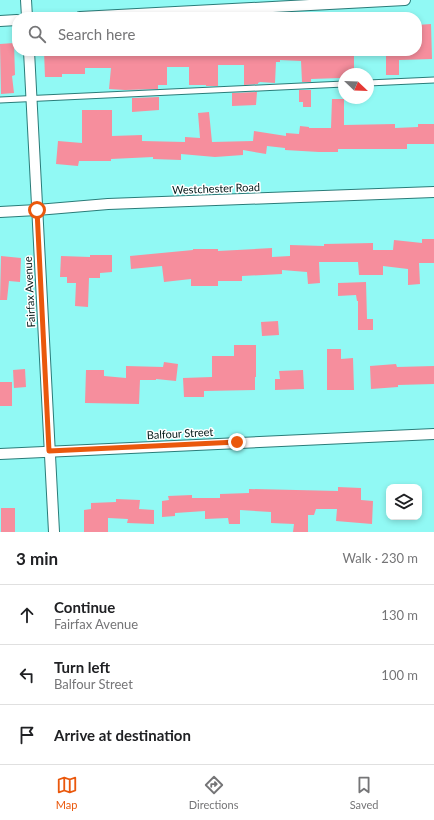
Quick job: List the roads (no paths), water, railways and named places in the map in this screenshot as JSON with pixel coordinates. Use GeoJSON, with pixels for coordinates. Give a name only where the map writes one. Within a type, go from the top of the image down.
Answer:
{"type":"FeatureCollection","features":[{"type":"Feature","properties":{"kind":"street"},"geometry":{"type":"LineString","coordinates":[[26,0],[27,12]]}},
{"type":"Feature","properties":{"kind":"street"},"geometry":{"type":"LineString","coordinates":[[176,12],[405,0]]}},
{"type":"Feature","properties":{"kind":"street"},"geometry":{"type":"LineString","coordinates":[[0,21],[12,20]]}},
{"type":"Feature","properties":{"kind":"street","name":"Fairfax Avenue"},"geometry":{"type":"LineString","coordinates":[[29,56],[54,532]]}},
{"type":"Feature","properties":{"kind":"street","name":"Westchester Road"},"geometry":{"type":"LineString","coordinates":[[0,212],[108,204],[434,192]]}},
{"type":"Feature","properties":{"kind":"street","name":"Balfour Street"},"geometry":{"type":"LineString","coordinates":[[0,454],[434,434]]}},
{"type":"Feature","properties":{"kind":"lane"},"geometry":{"type":"LineString","coordinates":[[374,83],[434,80]]}},
{"type":"Feature","properties":{"kind":"lane"},"geometry":{"type":"LineString","coordinates":[[0,100],[338,84]]}}]}
